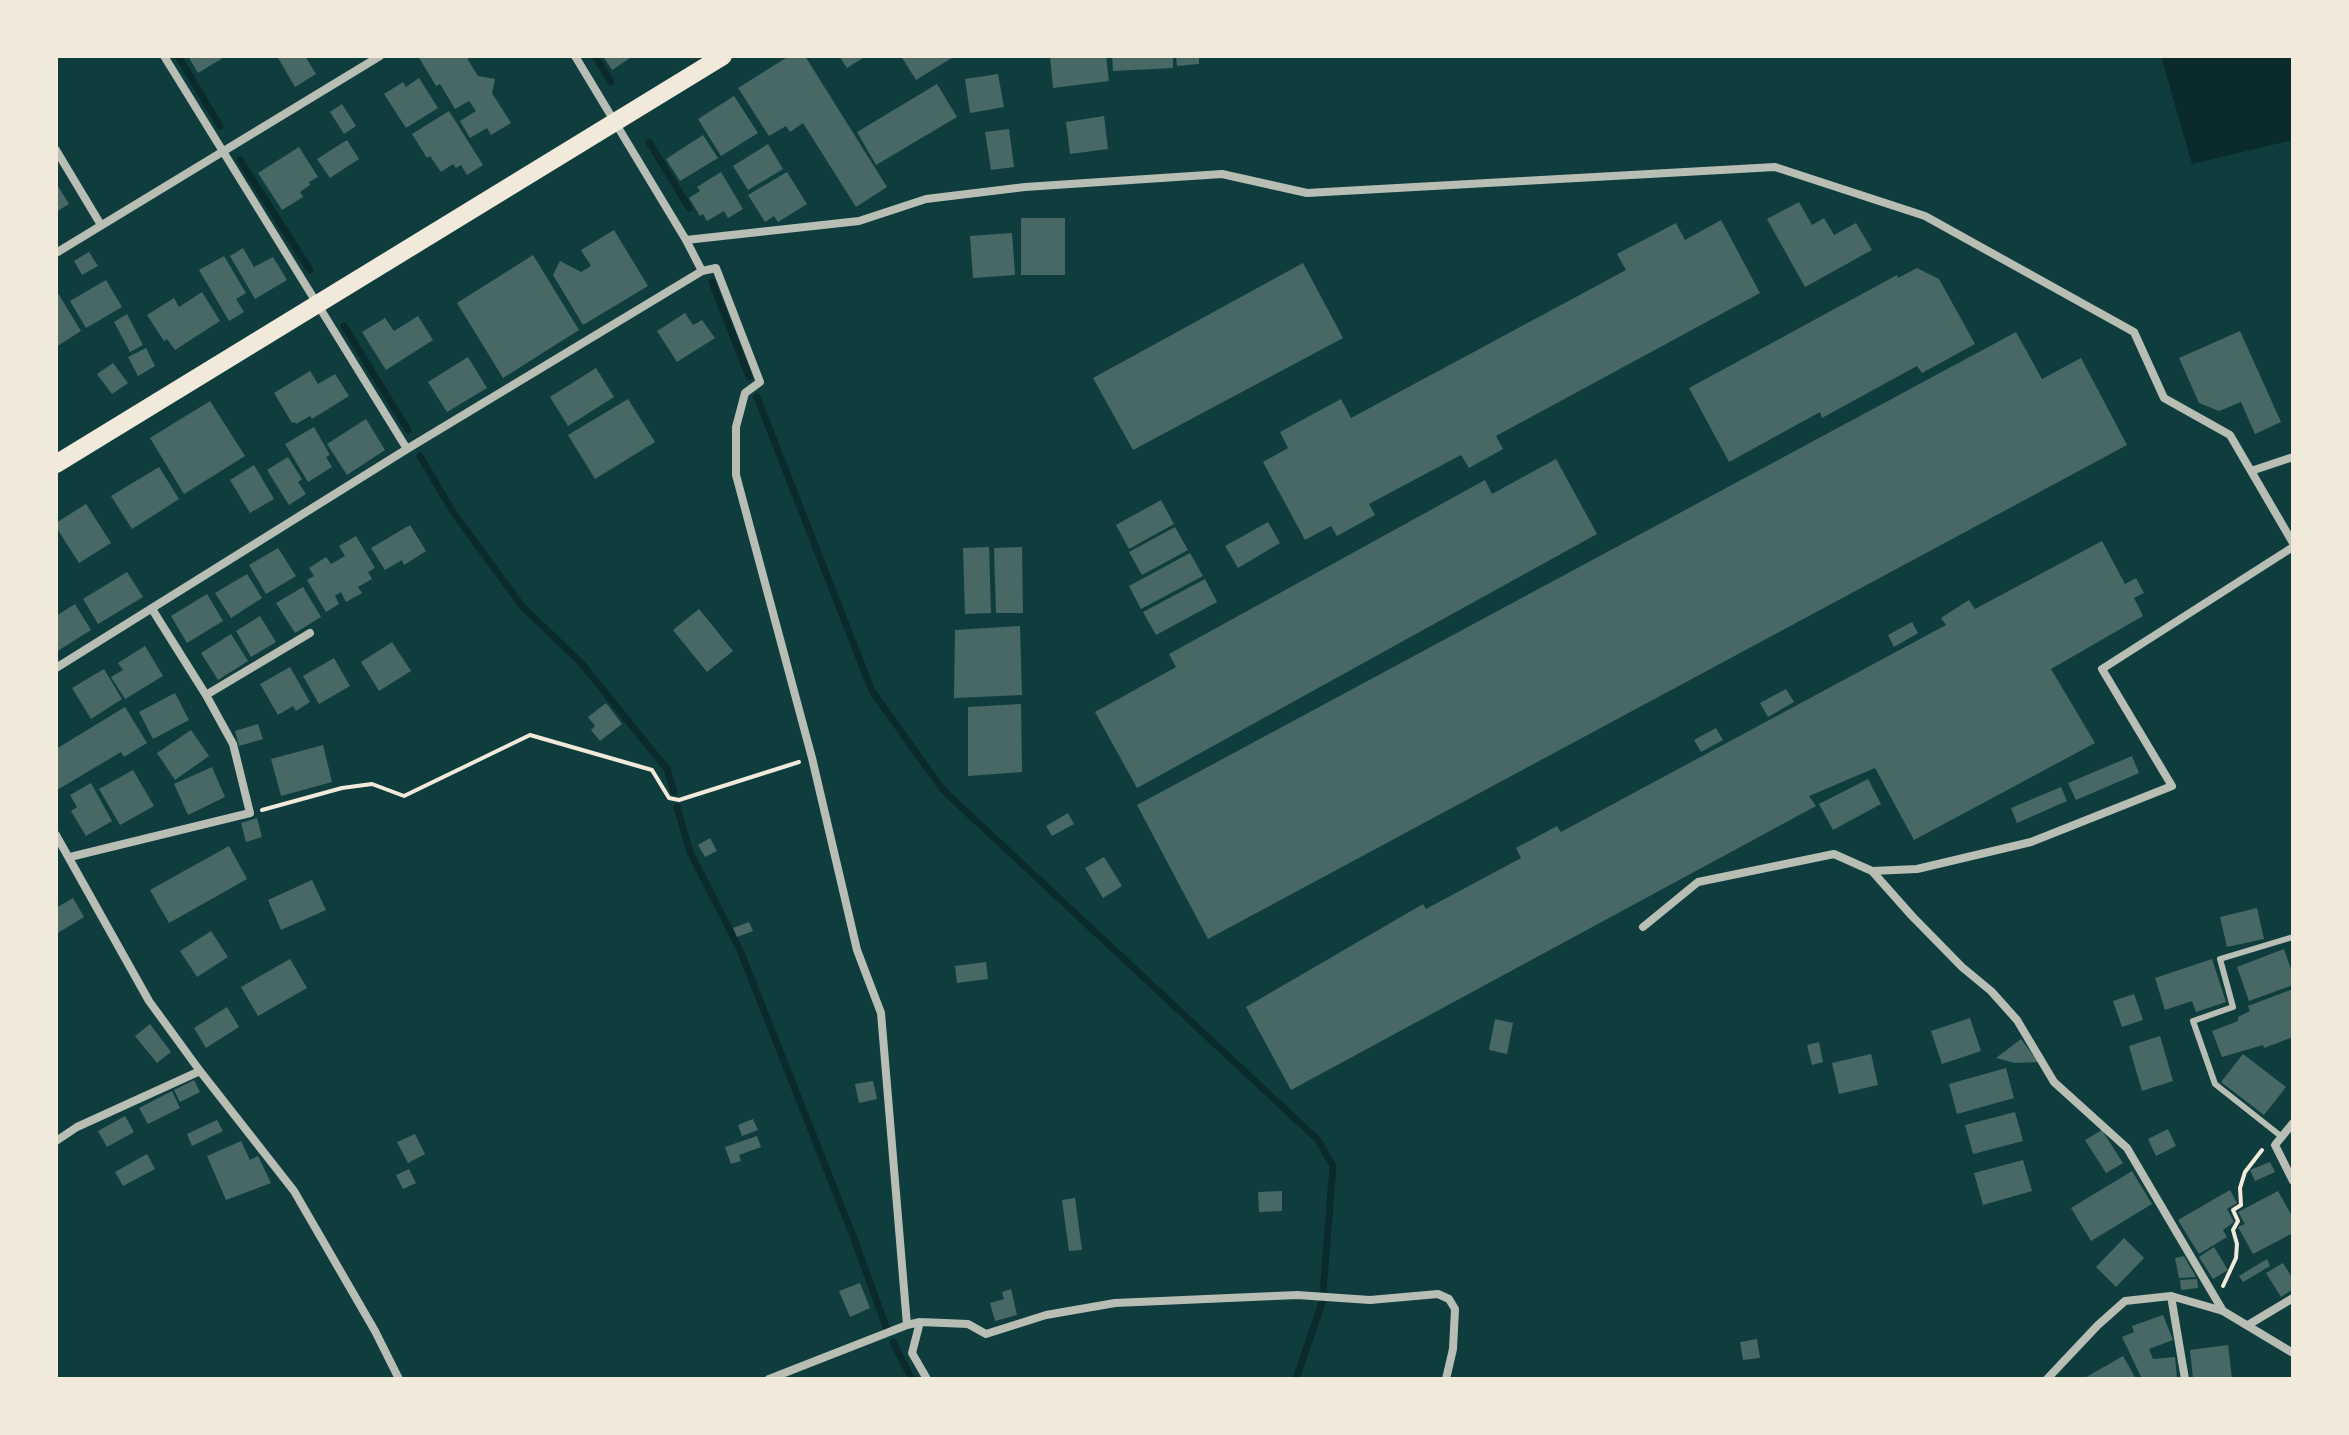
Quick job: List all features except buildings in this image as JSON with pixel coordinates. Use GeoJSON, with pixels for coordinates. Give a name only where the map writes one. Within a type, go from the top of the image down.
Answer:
{"type":"FeatureCollection","features":[{"type":"Feature","properties":{"kind":"main road"},"geometry":{"type":"LineString","coordinates":[[56,464],[723,56]]}},
{"type":"Feature","properties":{"kind":"street"},"geometry":{"type":"LineString","coordinates":[[164,56],[407,449]]}},
{"type":"Feature","properties":{"kind":"street"},"geometry":{"type":"LineString","coordinates":[[56,253],[380,56]]}},
{"type":"Feature","properties":{"kind":"street"},"geometry":{"type":"LineString","coordinates":[[575,56],[702,271]]}},
{"type":"Feature","properties":{"kind":"street"},"geometry":{"type":"LineString","coordinates":[[56,150],[101,225]]}},
{"type":"Feature","properties":{"kind":"street"},"geometry":{"type":"LineString","coordinates":[[686,240],[859,221],[926,199],[1025,187],[1222,174],[1307,193],[1775,167],[1925,216],[2134,332],[2164,398],[2230,435],[2293,545],[2102,669],[2172,786],[2031,842],[1917,869],[1872,871]]}},
{"type":"Feature","properties":{"kind":"street"},"geometry":{"type":"LineString","coordinates":[[56,668],[407,449],[702,271],[716,268],[760,382],[745,393],[736,427],[736,475],[812,758],[857,950],[881,1013],[907,1325]]}},
{"type":"Feature","properties":{"kind":"street"},"geometry":{"type":"LineString","coordinates":[[2251,471],[2293,457]]}},
{"type":"Feature","properties":{"kind":"street"},"geometry":{"type":"LineString","coordinates":[[70,857],[250,813],[233,744],[152,609]]}},
{"type":"Feature","properties":{"kind":"street"},"geometry":{"type":"LineString","coordinates":[[206,695],[310,633]]}},
{"type":"Feature","properties":{"kind":"street"},"geometry":{"type":"LineString","coordinates":[[56,835],[149,1001],[294,1191],[375,1331],[399,1379]]}},
{"type":"Feature","properties":{"kind":"street"},"geometry":{"type":"LineString","coordinates":[[1643,927],[1698,882],[1834,854],[1872,871],[1912,916],[2017,1020],[2054,1082],[2127,1148],[2223,1311]]}},
{"type":"Feature","properties":{"kind":"street"},"geometry":{"type":"LineString","coordinates":[[56,1141],[77,1127],[200,1071]]}},
{"type":"Feature","properties":{"kind":"street"},"geometry":{"type":"LineString","coordinates":[[2293,1123],[2275,1145],[2293,1181]]}},
{"type":"Feature","properties":{"kind":"street"},"geometry":{"type":"LineString","coordinates":[[769,1379],[920,1322],[968,1324],[986,1334],[1046,1315],[1115,1303],[1297,1295],[1370,1300],[1438,1294],[1449,1299],[1455,1309],[1453,1349],[1446,1379]]}},
{"type":"Feature","properties":{"kind":"street"},"geometry":{"type":"LineString","coordinates":[[2171,1296],[2185,1379]]}},
{"type":"Feature","properties":{"kind":"street"},"geometry":{"type":"LineString","coordinates":[[2047,1379],[2125,1301],[2171,1296],[2223,1311],[2293,1353]]}},
{"type":"Feature","properties":{"kind":"street"},"geometry":{"type":"LineString","coordinates":[[2248,1325],[2293,1298]]}},
{"type":"Feature","properties":{"kind":"street"},"geometry":{"type":"LineString","coordinates":[[920,1322],[912,1353],[927,1379]]}},
{"type":"Feature","properties":{"kind":"lane"},"geometry":{"type":"LineString","coordinates":[[2282,1137],[2215,1084],[2193,1021],[2233,1007],[2220,959],[2293,937]]}},
{"type":"Feature","properties":{"kind":"path"},"geometry":{"type":"LineString","coordinates":[[250,813],[342,788],[372,784],[404,796],[530,735],[652,770],[669,798],[679,800],[812,758]]}},
{"type":"Feature","properties":{"kind":"path"},"geometry":{"type":"LineString","coordinates":[[2215,1298],[2236,1258],[2237,1244],[2233,1230],[2238,1221],[2233,1210],[2241,1205],[2240,1188],[2245,1172],[2262,1150],[2275,1145]]}},
{"type":"Feature","properties":{"kind":"water"},"geometry":{"type":"Polygon","coordinates":[[[2161,56],[2293,56],[2293,140],[2192,164],[2161,56]]]}},
{"type":"Feature","properties":{"kind":"waterway"},"geometry":{"type":"LineString","coordinates":[[178,56],[220,126]]}},
{"type":"Feature","properties":{"kind":"waterway"},"geometry":{"type":"LineString","coordinates":[[595,56],[611,82]]}},
{"type":"Feature","properties":{"kind":"waterway"},"geometry":{"type":"LineString","coordinates":[[649,142],[689,208]]}},
{"type":"Feature","properties":{"kind":"waterway"},"geometry":{"type":"LineString","coordinates":[[240,160],[310,270]]}},
{"type":"Feature","properties":{"kind":"waterway"},"geometry":{"type":"LineString","coordinates":[[712,282],[749,377]]}},
{"type":"Feature","properties":{"kind":"waterway"},"geometry":{"type":"LineString","coordinates":[[344,326],[408,430]]}},
{"type":"Feature","properties":{"kind":"waterway"},"geometry":{"type":"LineString","coordinates":[[757,397],[872,691],[943,790],[1318,1140],[1333,1166],[1323,1292]]}},
{"type":"Feature","properties":{"kind":"waterway"},"geometry":{"type":"LineString","coordinates":[[420,456],[453,512],[522,606],[582,664],[667,769],[674,792]]}},
{"type":"Feature","properties":{"kind":"waterway"},"geometry":{"type":"LineString","coordinates":[[677,807],[690,852],[740,950],[886,1327]]}},
{"type":"Feature","properties":{"kind":"waterway"},"geometry":{"type":"LineString","coordinates":[[1296,1379],[1322,1303]]}},
{"type":"Feature","properties":{"kind":"waterway"},"geometry":{"type":"LineString","coordinates":[[893,1342],[912,1379]]}}]}
